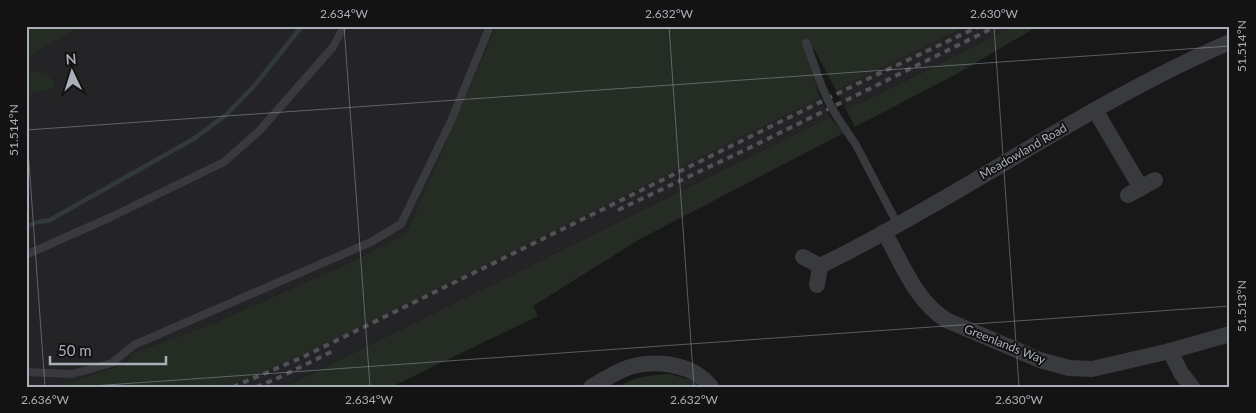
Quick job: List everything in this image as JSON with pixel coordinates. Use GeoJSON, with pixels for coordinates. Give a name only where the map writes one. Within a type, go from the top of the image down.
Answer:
{"type":"FeatureCollection","features":[{"type":"Feature","properties":{"kind":"street","name":"Meadowland Road"},"geometry":{"type":"LineString","coordinates":[[820,266],[891,229],[1095,110],[1191,59],[1230,42]]}},
{"type":"Feature","properties":{"kind":"street"},"geometry":{"type":"LineString","coordinates":[[1095,110],[1141,188]]}},
{"type":"Feature","properties":{"kind":"street","name":"Greenlands Way"},"geometry":{"type":"LineString","coordinates":[[891,229],[921,298],[933,312],[946,320],[1040,360],[1070,368],[1092,369],[1170,351],[1230,334]]}},
{"type":"Feature","properties":{"kind":"street"},"geometry":{"type":"LineString","coordinates":[[803,257],[820,266],[817,285]]}},
{"type":"Feature","properties":{"kind":"street"},"geometry":{"type":"LineString","coordinates":[[1170,351],[1181,372],[1192,387]]}},
{"type":"Feature","properties":{"kind":"street"},"geometry":{"type":"LineString","coordinates":[[591,387],[623,369],[645,364],[664,364],[690,370],[700,375],[711,387]]}},
{"type":"Feature","properties":{"kind":"lane"},"geometry":{"type":"LineString","coordinates":[[26,255],[111,217],[224,162],[260,130],[333,47],[344,26]]}},
{"type":"Feature","properties":{"kind":"lane"},"geometry":{"type":"LineString","coordinates":[[26,372],[72,374],[112,363],[134,345],[371,242],[401,224],[451,121],[490,26]]}},
{"type":"Feature","properties":{"kind":"lane"},"geometry":{"type":"LineString","coordinates":[[806,43],[824,94],[834,115],[856,145],[891,229]]}},
{"type":"Feature","properties":{"kind":"shaded area"},"geometry":{"type":"Polygon","coordinates":[[[26,26],[80,26],[26,59],[26,26]]]}},
{"type":"Feature","properties":{"kind":"shaded area"},"geometry":{"type":"Polygon","coordinates":[[[80,26],[496,26],[408,233],[351,262],[212,324],[132,353],[126,363],[57,387],[26,387],[26,59],[80,26]]]}},
{"type":"Feature","properties":{"kind":"shaded area"},"geometry":{"type":"Polygon","coordinates":[[[496,26],[967,26],[836,90],[814,49],[807,52],[820,98],[406,305],[311,351],[227,387],[57,387],[126,363],[132,353],[212,324],[351,262],[407,233],[496,26]]]}},
{"type":"Feature","properties":{"kind":"shaded area"},"geometry":{"type":"Polygon","coordinates":[[[967,26],[1014,26],[898,85],[846,109],[836,90],[967,26]]]}},
{"type":"Feature","properties":{"kind":"shaded area"},"geometry":{"type":"Polygon","coordinates":[[[1014,26],[1038,26],[960,72],[855,127],[846,109],[898,85],[1014,26]]]}},
{"type":"Feature","properties":{"kind":"shaded area"},"geometry":{"type":"Polygon","coordinates":[[[26,71],[45,73],[54,82],[53,88],[30,94],[29,106],[26,107],[26,71]]]}},
{"type":"Feature","properties":{"kind":"shaded area"},"geometry":{"type":"Polygon","coordinates":[[[820,98],[830,117],[285,386],[224,387],[311,351],[406,305],[820,98]]]}},
{"type":"Feature","properties":{"kind":"shaded area"},"geometry":{"type":"Polygon","coordinates":[[[830,117],[844,133],[640,239],[533,306],[538,316],[391,387],[284,387],[830,117]]]}},
{"type":"Feature","properties":{"kind":"shaded area"},"geometry":{"type":"Polygon","coordinates":[[[669,374],[692,380],[699,387],[619,387],[637,378],[669,374]]]}},
{"type":"Feature","properties":{"kind":"waterway"},"geometry":{"type":"LineString","coordinates":[[26,227],[50,220],[195,138],[227,114],[255,85],[302,26]]}},
{"type":"Feature","properties":{"kind":"railway"},"geometry":{"type":"LineString","coordinates":[[233,387],[303,357],[859,83],[980,26]]}},
{"type":"Feature","properties":{"kind":"railway"},"geometry":{"type":"LineString","coordinates":[[618,210],[997,26]]}},
{"type":"Feature","properties":{"kind":"railway"},"geometry":{"type":"LineString","coordinates":[[256,387],[335,350]]}}]}
